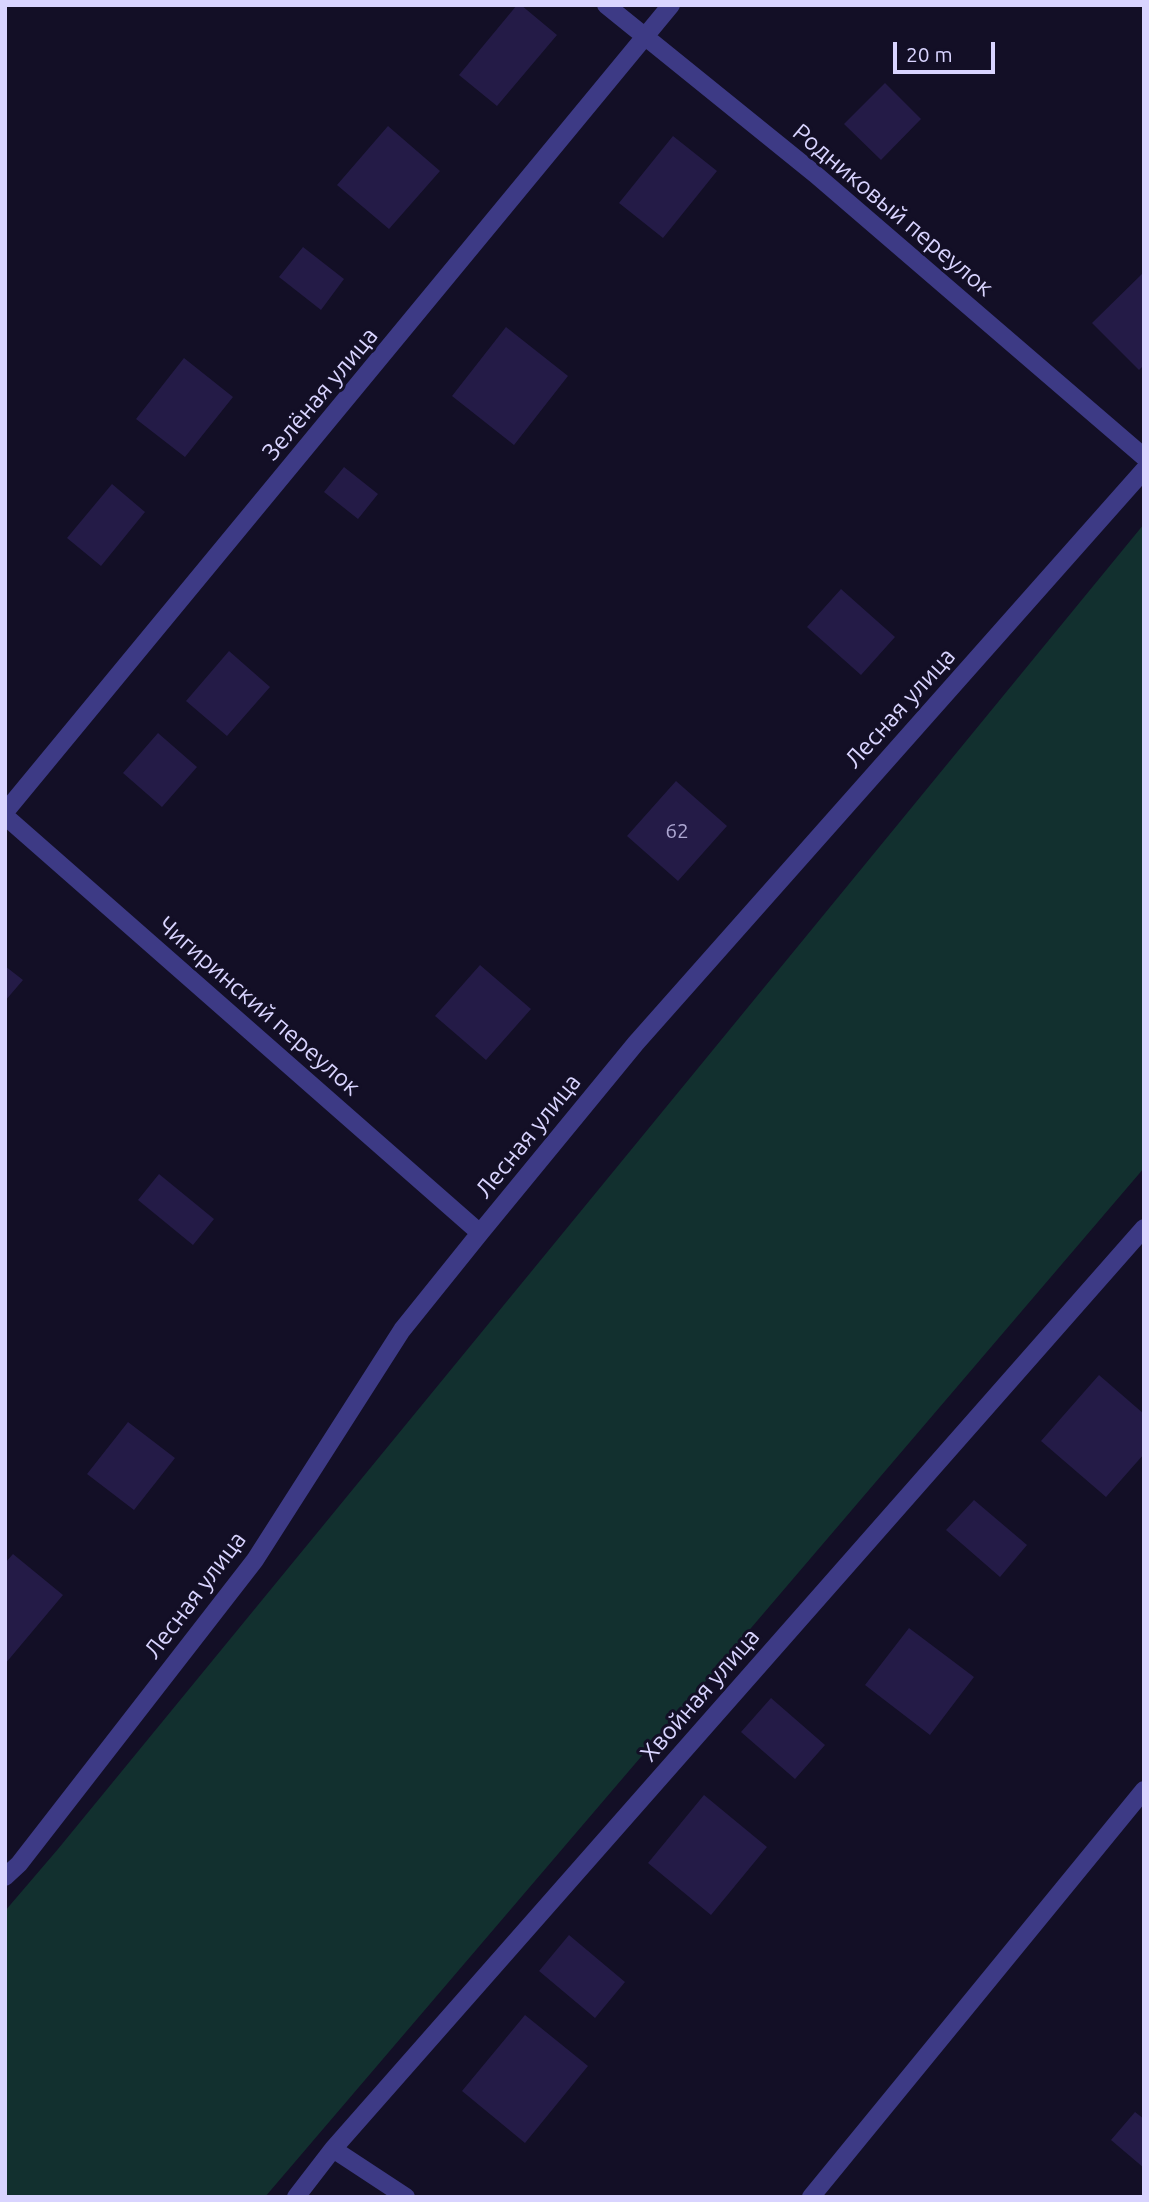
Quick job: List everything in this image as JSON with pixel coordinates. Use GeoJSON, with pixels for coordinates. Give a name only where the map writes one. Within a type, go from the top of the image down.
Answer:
{"type":"FeatureCollection","features":[{"type":"Feature","properties":{"kind":"street","name":"Родниковый переулок"},"geometry":{"type":"LineString","coordinates":[[606,5],[816,174],[1144,457]]}},
{"type":"Feature","properties":{"kind":"street","name":"Зелёная улица"},"geometry":{"type":"LineString","coordinates":[[5,814],[671,5]]}},
{"type":"Feature","properties":{"kind":"street","name":"Лесная улица"},"geometry":{"type":"LineString","coordinates":[[5,1877],[19,1864],[255,1560],[402,1330],[480,1233],[636,1043],[1144,470]]}},
{"type":"Feature","properties":{"kind":"street","name":"Чигиринский переулок"},"geometry":{"type":"LineString","coordinates":[[5,814],[480,1233]]}},
{"type":"Feature","properties":{"kind":"street","name":"Хвойная улица"},"geometry":{"type":"LineString","coordinates":[[296,2197],[333,2149],[1144,1228]]}},
{"type":"Feature","properties":{"kind":"street"},"geometry":{"type":"LineString","coordinates":[[811,2197],[1144,1790]]}},
{"type":"Feature","properties":{"kind":"street"},"geometry":{"type":"LineString","coordinates":[[333,2149],[406,2197]]}},
{"type":"Feature","properties":{"kind":"green space"},"geometry":{"type":"Polygon","coordinates":[[[1144,524],[1144,1168],[265,2197],[5,2197],[5,1911],[1144,524]]]}},
{"type":"Feature","properties":{"kind":"building"},"geometry":{"type":"Polygon","coordinates":[[[517,5],[521,5],[557,35],[497,106],[459,75],[517,5]]]}},
{"type":"Feature","properties":{"kind":"building"},"geometry":{"type":"Polygon","coordinates":[[[885,83],[921,119],[881,160],[844,124],[885,83]]]}},
{"type":"Feature","properties":{"kind":"building"},"geometry":{"type":"Polygon","coordinates":[[[388,126],[440,171],[389,229],[337,185],[388,126]]]}},
{"type":"Feature","properties":{"kind":"building"},"geometry":{"type":"Polygon","coordinates":[[[673,136],[717,171],[663,238],[619,203],[673,136]]]}},
{"type":"Feature","properties":{"kind":"building"},"geometry":{"type":"Polygon","coordinates":[[[303,247],[344,279],[321,310],[279,277],[303,247]]]}},
{"type":"Feature","properties":{"kind":"building"},"geometry":{"type":"Polygon","coordinates":[[[1144,272],[1144,365],[1139,370],[1092,323],[1144,272]]]}},
{"type":"Feature","properties":{"kind":"building"},"geometry":{"type":"Polygon","coordinates":[[[506,327],[568,376],[514,445],[452,396],[506,327]]]}},
{"type":"Feature","properties":{"kind":"building"},"geometry":{"type":"Polygon","coordinates":[[[184,358],[233,397],[185,457],[136,419],[184,358]]]}},
{"type":"Feature","properties":{"kind":"building"},"geometry":{"type":"Polygon","coordinates":[[[344,467],[378,494],[358,519],[324,492],[344,467]]]}},
{"type":"Feature","properties":{"kind":"building"},"geometry":{"type":"Polygon","coordinates":[[[112,484],[145,512],[101,566],[67,538],[112,484]]]}},
{"type":"Feature","properties":{"kind":"building"},"geometry":{"type":"Polygon","coordinates":[[[841,589],[895,637],[861,675],[807,627],[841,589]]]}},
{"type":"Feature","properties":{"kind":"building"},"geometry":{"type":"Polygon","coordinates":[[[229,651],[270,687],[227,736],[186,701],[229,651]]]}},
{"type":"Feature","properties":{"kind":"building"},"geometry":{"type":"Polygon","coordinates":[[[158,733],[197,767],[162,807],[123,773],[158,733]]]}},
{"type":"Feature","properties":{"kind":"building"},"geometry":{"type":"Polygon","coordinates":[[[676,781],[727,826],[678,881],[627,836],[676,781]]]}},
{"type":"Feature","properties":{"kind":"building"},"geometry":{"type":"Polygon","coordinates":[[[480,965],[531,1009],[486,1060],[435,1016],[480,965]]]}},
{"type":"Feature","properties":{"kind":"building"},"geometry":{"type":"Polygon","coordinates":[[[5,966],[23,980],[5,1001],[5,966]]]}},
{"type":"Feature","properties":{"kind":"building"},"geometry":{"type":"Polygon","coordinates":[[[159,1174],[214,1219],[193,1245],[138,1200],[159,1174]]]}},
{"type":"Feature","properties":{"kind":"building"},"geometry":{"type":"Polygon","coordinates":[[[1099,1375],[1144,1414],[1144,1454],[1106,1497],[1041,1441],[1099,1375]]]}},
{"type":"Feature","properties":{"kind":"building"},"geometry":{"type":"Polygon","coordinates":[[[128,1422],[175,1458],[134,1510],[87,1474],[128,1422]]]}},
{"type":"Feature","properties":{"kind":"building"},"geometry":{"type":"Polygon","coordinates":[[[974,1500],[1027,1545],[1000,1577],[946,1530],[974,1500]]]}},
{"type":"Feature","properties":{"kind":"building"},"geometry":{"type":"Polygon","coordinates":[[[13,1554],[63,1595],[5,1664],[5,1563],[13,1554]]]}},
{"type":"Feature","properties":{"kind":"building"},"geometry":{"type":"Polygon","coordinates":[[[909,1628],[974,1677],[930,1735],[865,1685],[909,1628]]]}},
{"type":"Feature","properties":{"kind":"building"},"geometry":{"type":"Polygon","coordinates":[[[771,1698],[825,1745],[795,1779],[741,1732],[771,1698]]]}},
{"type":"Feature","properties":{"kind":"building"},"geometry":{"type":"Polygon","coordinates":[[[704,1795],[767,1847],[711,1915],[648,1863],[704,1795]]]}},
{"type":"Feature","properties":{"kind":"building"},"geometry":{"type":"Polygon","coordinates":[[[569,1935],[625,1982],[595,2018],[539,1971],[569,1935]]]}},
{"type":"Feature","properties":{"kind":"building"},"geometry":{"type":"Polygon","coordinates":[[[525,2015],[588,2066],[525,2143],[462,2091],[525,2015]]]}},
{"type":"Feature","properties":{"kind":"building"},"geometry":{"type":"Polygon","coordinates":[[[1135,2112],[1144,2119],[1144,2168],[1111,2140],[1135,2112]]]}}]}
